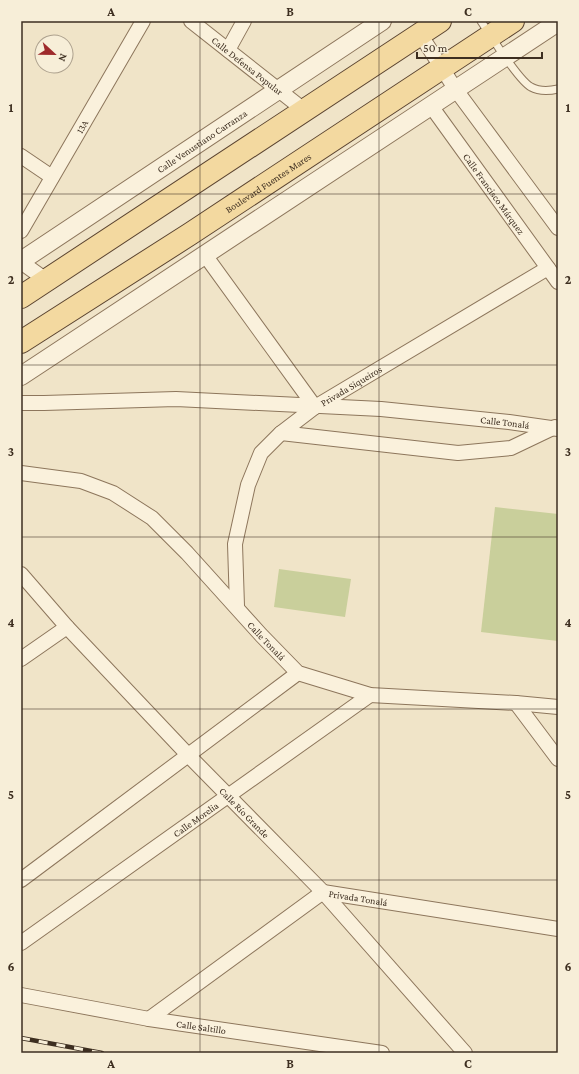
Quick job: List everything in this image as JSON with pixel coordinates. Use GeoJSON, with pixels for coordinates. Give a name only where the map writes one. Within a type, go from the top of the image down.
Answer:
{"type":"FeatureCollection","features":[{"type":"Feature","properties":{"kind":"main road"},"geometry":{"type":"LineString","coordinates":[[21,297],[440,21]]}},
{"type":"Feature","properties":{"kind":"main road","name":"Boulevard Fuentes Mares"},"geometry":{"type":"LineString","coordinates":[[21,342],[190,234],[441,67],[486,28],[512,21]]}},
{"type":"Feature","properties":{"kind":"street","name":"13A"},"geometry":{"type":"LineString","coordinates":[[21,231],[143,21]]}},
{"type":"Feature","properties":{"kind":"street","name":"Calle Defensa Popular"},"geometry":{"type":"LineString","coordinates":[[191,21],[304,110]]}},
{"type":"Feature","properties":{"kind":"street"},"geometry":{"type":"LineString","coordinates":[[228,50],[244,21]]}},
{"type":"Feature","properties":{"kind":"street","name":"Calle Venustiano Carranza"},"geometry":{"type":"LineString","coordinates":[[21,261],[382,21]]}},
{"type":"Feature","properties":{"kind":"street"},"geometry":{"type":"LineString","coordinates":[[21,376],[558,22]]}},
{"type":"Feature","properties":{"kind":"street"},"geometry":{"type":"LineString","coordinates":[[420,34],[456,90],[558,228]]}},
{"type":"Feature","properties":{"kind":"street","name":"Calle Francisco Márquez"},"geometry":{"type":"LineString","coordinates":[[431,106],[558,282]]}},
{"type":"Feature","properties":{"kind":"street"},"geometry":{"type":"LineString","coordinates":[[21,156],[52,177]]}},
{"type":"Feature","properties":{"kind":"street","name":"Privada Siqueiros"},"geometry":{"type":"LineString","coordinates":[[205,255],[315,407],[548,268]]}},
{"type":"Feature","properties":{"kind":"street"},"geometry":{"type":"LineString","coordinates":[[21,261],[46,280]]}},
{"type":"Feature","properties":{"kind":"street","name":"Calle Tonalá"},"geometry":{"type":"LineString","coordinates":[[21,402],[44,404],[176,399],[315,407],[381,409],[556,427]]}},
{"type":"Feature","properties":{"kind":"street"},"geometry":{"type":"LineString","coordinates":[[237,606],[235,544],[248,484],[261,453],[281,433],[315,407]]}},
{"type":"Feature","properties":{"kind":"street"},"geometry":{"type":"LineString","coordinates":[[281,433],[458,453],[511,448],[556,427]]}},
{"type":"Feature","properties":{"kind":"street","name":"Calle Tonalá"},"geometry":{"type":"LineString","coordinates":[[21,473],[81,482],[113,493],[152,518],[237,606],[261,636],[298,673],[370,696],[516,703],[558,707]]}},
{"type":"Feature","properties":{"kind":"street","name":"Calle Río Grande"},"geometry":{"type":"LineString","coordinates":[[21,574],[67,627],[189,756],[323,892],[465,1053]]}},
{"type":"Feature","properties":{"kind":"street"},"geometry":{"type":"LineString","coordinates":[[21,659],[67,627]]}},
{"type":"Feature","properties":{"kind":"street"},"geometry":{"type":"LineString","coordinates":[[21,880],[189,756],[298,673]]}},
{"type":"Feature","properties":{"kind":"street","name":"Calle Morelia"},"geometry":{"type":"LineString","coordinates":[[21,943],[228,795],[370,696]]}},
{"type":"Feature","properties":{"kind":"street"},"geometry":{"type":"LineString","coordinates":[[516,703],[558,759]]}},
{"type":"Feature","properties":{"kind":"street","name":"Privada Tonalá"},"geometry":{"type":"LineString","coordinates":[[149,1019],[323,892],[558,929]]}},
{"type":"Feature","properties":{"kind":"street","name":"Calle Saltillo"},"geometry":{"type":"LineString","coordinates":[[21,995],[149,1019],[382,1053]]}},
{"type":"Feature","properties":{"kind":"lane"},"geometry":{"type":"LineString","coordinates":[[486,28],[505,56],[530,87],[540,91],[558,89]]}},
{"type":"Feature","properties":{"kind":"green space"},"geometry":{"type":"Polygon","coordinates":[[[495,507],[558,514],[558,641],[481,632],[495,507]]]}},
{"type":"Feature","properties":{"kind":"green space"},"geometry":{"type":"Polygon","coordinates":[[[279,569],[351,579],[345,617],[274,607],[279,569]]]}},
{"type":"Feature","properties":{"kind":"railway"},"geometry":{"type":"LineString","coordinates":[[21,1038],[102,1053]]}}]}
